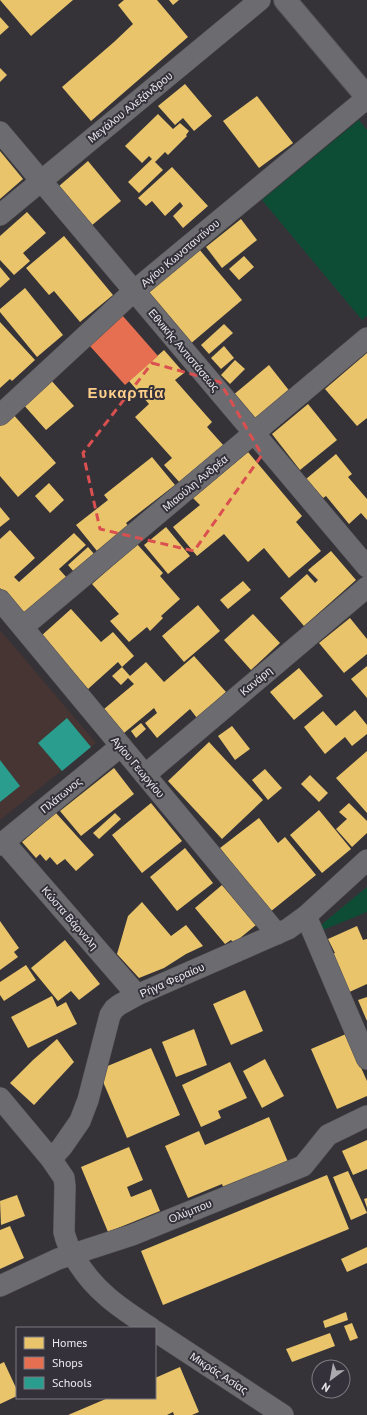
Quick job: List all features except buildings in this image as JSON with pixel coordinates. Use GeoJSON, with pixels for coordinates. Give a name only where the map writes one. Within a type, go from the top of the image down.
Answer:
{"type":"FeatureCollection","features":[{"type":"Feature","properties":{"kind":"street","name":"Μεγάλου Αλεξάνδρου"},"geometry":{"type":"LineString","coordinates":[[0,215],[260,0]]}},
{"type":"Feature","properties":{"kind":"street"},"geometry":{"type":"LineString","coordinates":[[285,0],[367,97]]}},
{"type":"Feature","properties":{"kind":"street","name":"Αγίου Κωνσταντίνου"},"geometry":{"type":"LineString","coordinates":[[0,415],[134,291],[367,97]]}},
{"type":"Feature","properties":{"kind":"street","name":"Εθνικής Αντιστάσεως"},"geometry":{"type":"LineString","coordinates":[[0,132],[367,567]]}},
{"type":"Feature","properties":{"kind":"street","name":"Μιαούλη Ανδρέα"},"geometry":{"type":"LineString","coordinates":[[22,627],[367,338]]}},
{"type":"Feature","properties":{"kind":"street","name":"Κανάρη"},"geometry":{"type":"LineString","coordinates":[[145,774],[367,587]]}},
{"type":"Feature","properties":{"kind":"street","name":"Αγίου Γεωργίου"},"geometry":{"type":"LineString","coordinates":[[0,600],[276,934]]}},
{"type":"Feature","properties":{"kind":"street","name":"Πλάτωνος"},"geometry":{"type":"LineString","coordinates":[[2,843],[121,746]]}},
{"type":"Feature","properties":{"kind":"street","name":"Κώστα Βάρναλη"},"geometry":{"type":"LineString","coordinates":[[2,843],[137,995]]}},
{"type":"Feature","properties":{"kind":"street","name":"Ρήγα Φεραίου"},"geometry":{"type":"LineString","coordinates":[[51,1160],[62,1147],[80,1120],[88,1100],[110,1015],[119,1004],[276,934],[296,923],[306,916],[367,860]]}},
{"type":"Feature","properties":{"kind":"street"},"geometry":{"type":"LineString","coordinates":[[306,916],[367,1059]]}},
{"type":"Feature","properties":{"kind":"street"},"geometry":{"type":"LineString","coordinates":[[0,1098],[64,1178],[65,1239],[80,1267],[97,1288],[127,1312],[150,1327]]}},
{"type":"Feature","properties":{"kind":"street","name":"Ολύμπου"},"geometry":{"type":"LineString","coordinates":[[0,1286],[58,1258],[132,1235],[303,1166],[328,1135],[367,1116]]}},
{"type":"Feature","properties":{"kind":"street","name":"Μικράς Ασίας"},"geometry":{"type":"LineString","coordinates":[[156,1332],[283,1415]]}},
{"type":"Feature","properties":{"kind":"highlighted area"},"geometry":{"type":"Polygon","coordinates":[[[152,363],[220,382],[262,455],[194,551],[100,529],[83,453],[152,363]]]}},
{"type":"Feature","properties":{"kind":"shaded area"},"geometry":{"type":"Polygon","coordinates":[[[0,630],[96,743],[0,820],[0,630]]]}},
{"type":"Feature","properties":{"kind":"green space"},"geometry":{"type":"Polygon","coordinates":[[[359,120],[367,130],[367,316],[362,320],[262,200],[359,120]]]}},
{"type":"Feature","properties":{"kind":"green space"},"geometry":{"type":"Polygon","coordinates":[[[367,887],[367,912],[323,930],[321,925],[367,887]]]}},
{"type":"Feature","properties":{"kind":"district","name":"Ευκαρπία"},"geometry":{"type":"Point","coordinates":[126,392]}}]}
